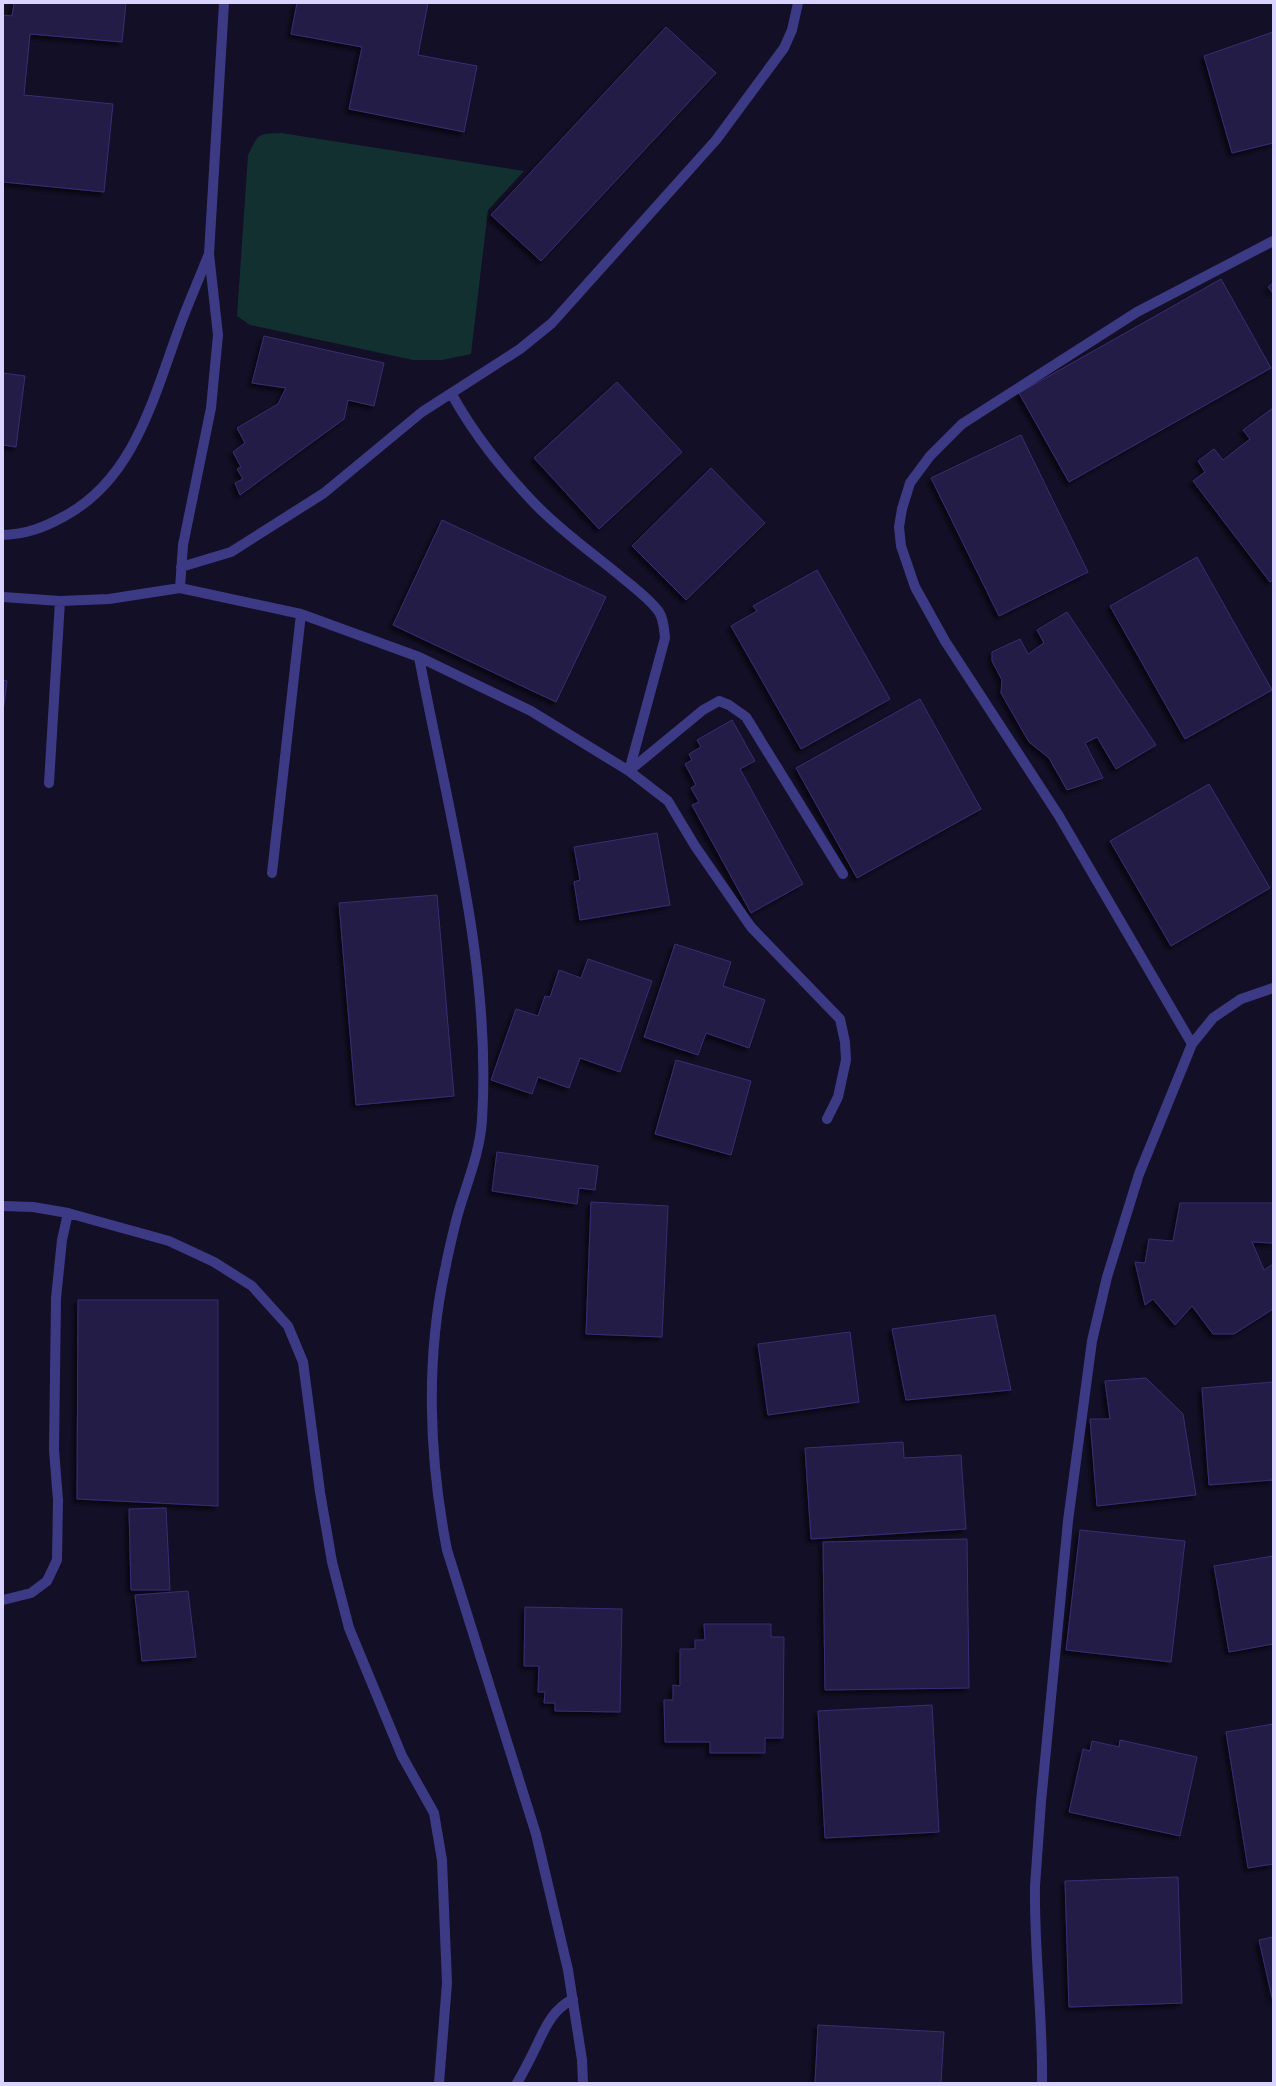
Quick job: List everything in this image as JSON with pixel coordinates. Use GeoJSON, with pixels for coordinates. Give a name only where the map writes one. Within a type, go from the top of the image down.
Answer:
{"type":"FeatureCollection","features":[{"type":"Feature","properties":{"kind":"street"},"geometry":{"type":"LineString","coordinates":[[180,588],[181,567],[190,507],[211,408],[218,335],[209,254],[224,3]]}},
{"type":"Feature","properties":{"kind":"street"},"geometry":{"type":"LineString","coordinates":[[181,567],[231,552],[324,493],[422,412],[520,349],[552,323],[716,140],[784,48],[792,30],[798,3]]}},
{"type":"Feature","properties":{"kind":"street"},"geometry":{"type":"LineString","coordinates":[[1192,1044],[1059,816],[945,641],[915,587],[901,546],[899,527],[902,508],[910,483],[930,456],[962,424],[1137,312],[1273,241]]}},
{"type":"Feature","properties":{"kind":"street"},"geometry":{"type":"LineString","coordinates":[[3,536],[21,534],[36,530],[69,514],[81,506],[118,471],[146,421],[182,319],[209,254]]}},
{"type":"Feature","properties":{"kind":"street"},"geometry":{"type":"LineString","coordinates":[[451,393],[467,421],[492,456],[536,505],[576,541],[637,590],[658,611],[663,621],[665,638],[629,771]]}},
{"type":"Feature","properties":{"kind":"street"},"geometry":{"type":"LineString","coordinates":[[3,597],[60,601],[109,599],[180,588],[301,614],[419,657],[531,711],[629,771],[668,801],[695,846],[751,927],[840,1019],[845,1042],[846,1060],[838,1097],[827,1119]]}},
{"type":"Feature","properties":{"kind":"street"},"geometry":{"type":"LineString","coordinates":[[49,783],[60,601]]}},
{"type":"Feature","properties":{"kind":"street"},"geometry":{"type":"LineString","coordinates":[[272,873],[301,614]]}},
{"type":"Feature","properties":{"kind":"street"},"geometry":{"type":"LineString","coordinates":[[419,657],[466,896],[480,995],[484,1061],[482,1123],[475,1160],[457,1218],[445,1269],[437,1319],[432,1393],[434,1463],[440,1518],[446,1550],[536,1834],[573,1999],[582,2060],[583,2083]]}},
{"type":"Feature","properties":{"kind":"street"},"geometry":{"type":"LineString","coordinates":[[629,771],[703,710],[718,701],[729,705],[746,718],[843,874]]}},
{"type":"Feature","properties":{"kind":"street"},"geometry":{"type":"LineString","coordinates":[[1042,2083],[1043,2034],[1034,1929],[1035,1886],[1058,1618],[1092,1341],[1109,1270],[1139,1174],[1192,1044],[1213,1018],[1240,998],[1273,988]]}},
{"type":"Feature","properties":{"kind":"street"},"geometry":{"type":"LineString","coordinates":[[3,1206],[33,1206],[68,1213],[168,1241],[214,1262],[252,1286],[288,1326],[303,1362],[332,1562],[349,1628],[402,1756],[434,1813],[442,1860],[447,1983],[439,2083]]}},
{"type":"Feature","properties":{"kind":"street"},"geometry":{"type":"LineString","coordinates":[[3,1600],[31,1593],[47,1581],[57,1560],[58,1500],[54,1450],[56,1298],[62,1240],[68,1213]]}},
{"type":"Feature","properties":{"kind":"street"},"geometry":{"type":"LineString","coordinates":[[517,2083],[534,2051],[542,2031],[562,2005],[573,1999]]}},
{"type":"Feature","properties":{"kind":"green space"},"geometry":{"type":"Polygon","coordinates":[[[281,133],[524,171],[488,210],[471,354],[442,360],[413,360],[250,325],[237,316],[248,155],[254,142],[260,136],[281,133]]]}},
{"type":"Feature","properties":{"kind":"building"},"geometry":{"type":"Polygon","coordinates":[[[14,3],[126,3],[122,42],[30,34],[24,95],[113,104],[104,192],[3,182],[3,15],[12,16],[14,3]]]}},
{"type":"Feature","properties":{"kind":"building"},"geometry":{"type":"Polygon","coordinates":[[[297,3],[428,3],[418,55],[477,66],[464,132],[349,109],[362,47],[291,34],[297,3]]]}},
{"type":"Feature","properties":{"kind":"building"},"geometry":{"type":"Polygon","coordinates":[[[666,27],[716,73],[541,261],[491,215],[666,27]]]}},
{"type":"Feature","properties":{"kind":"building"},"geometry":{"type":"Polygon","coordinates":[[[1273,32],[1273,143],[1232,153],[1204,56],[1273,32]]]}},
{"type":"Feature","properties":{"kind":"building"},"geometry":{"type":"Polygon","coordinates":[[[1221,279],[1271,368],[1069,482],[1019,393],[1221,279]]]}},
{"type":"Feature","properties":{"kind":"building"},"geometry":{"type":"Polygon","coordinates":[[[1273,283],[1273,293],[1268,287],[1273,283]]]}},
{"type":"Feature","properties":{"kind":"building"},"geometry":{"type":"Polygon","coordinates":[[[264,336],[384,363],[374,406],[348,400],[344,419],[240,495],[235,483],[243,479],[237,469],[241,467],[233,452],[245,443],[237,428],[278,404],[286,388],[252,383],[264,336]]]}},
{"type":"Feature","properties":{"kind":"building"},"geometry":{"type":"Polygon","coordinates":[[[3,373],[25,376],[16,447],[3,445],[3,373]]]}},
{"type":"Feature","properties":{"kind":"building"},"geometry":{"type":"Polygon","coordinates":[[[617,382],[682,452],[599,529],[534,458],[617,382]]]}},
{"type":"Feature","properties":{"kind":"building"},"geometry":{"type":"Polygon","coordinates":[[[1273,408],[1273,580],[1270,582],[1193,481],[1205,472],[1198,461],[1214,449],[1223,460],[1250,439],[1243,430],[1273,408]]]}},
{"type":"Feature","properties":{"kind":"building"},"geometry":{"type":"Polygon","coordinates":[[[1021,435],[1088,572],[999,616],[931,478],[1021,435]]]}},
{"type":"Feature","properties":{"kind":"building"},"geometry":{"type":"Polygon","coordinates":[[[711,468],[765,523],[686,600],[632,546],[711,468]]]}},
{"type":"Feature","properties":{"kind":"building"},"geometry":{"type":"Polygon","coordinates":[[[442,520],[606,597],[556,702],[393,625],[442,520]]]}},
{"type":"Feature","properties":{"kind":"building"},"geometry":{"type":"Polygon","coordinates":[[[1197,557],[1272,690],[1185,739],[1110,606],[1197,557]]]}},
{"type":"Feature","properties":{"kind":"building"},"geometry":{"type":"Polygon","coordinates":[[[817,570],[890,699],[801,749],[731,626],[757,611],[753,606],[817,570]]]}},
{"type":"Feature","properties":{"kind":"building"},"geometry":{"type":"Polygon","coordinates":[[[1067,612],[1156,745],[1116,769],[1097,737],[1085,743],[1103,778],[1067,790],[1049,758],[1029,742],[1001,693],[1002,680],[992,661],[992,652],[1020,639],[1028,654],[1044,643],[1037,630],[1067,612]]]}},
{"type":"Feature","properties":{"kind":"building"},"geometry":{"type":"Polygon","coordinates":[[[3,680],[7,681],[3,712],[3,680]]]}},
{"type":"Feature","properties":{"kind":"building"},"geometry":{"type":"Polygon","coordinates":[[[920,699],[981,809],[857,878],[796,768],[920,699]]]}},
{"type":"Feature","properties":{"kind":"building"},"geometry":{"type":"Polygon","coordinates":[[[732,720],[755,761],[740,769],[803,884],[751,913],[692,805],[699,802],[691,788],[696,785],[685,764],[692,760],[689,754],[701,747],[697,740],[732,720]]]}},
{"type":"Feature","properties":{"kind":"building"},"geometry":{"type":"Polygon","coordinates":[[[1209,784],[1270,888],[1171,946],[1110,841],[1209,784]]]}},
{"type":"Feature","properties":{"kind":"building"},"geometry":{"type":"Polygon","coordinates":[[[657,833],[670,905],[580,920],[574,882],[580,880],[574,847],[657,833]]]}},
{"type":"Feature","properties":{"kind":"building"},"geometry":{"type":"Polygon","coordinates":[[[437,895],[454,1096],[356,1105],[339,903],[437,895]]]}},
{"type":"Feature","properties":{"kind":"building"},"geometry":{"type":"Polygon","coordinates":[[[675,944],[731,962],[723,986],[765,1000],[749,1048],[706,1033],[698,1055],[644,1037],[675,944]]]}},
{"type":"Feature","properties":{"kind":"building"},"geometry":{"type":"Polygon","coordinates":[[[588,959],[652,981],[620,1072],[580,1058],[569,1088],[538,1077],[532,1094],[491,1080],[516,1009],[538,1016],[545,996],[550,997],[559,970],[581,978],[588,959]]]}},
{"type":"Feature","properties":{"kind":"building"},"geometry":{"type":"Polygon","coordinates":[[[676,1060],[751,1081],[731,1155],[655,1134],[676,1060]]]}},
{"type":"Feature","properties":{"kind":"building"},"geometry":{"type":"Polygon","coordinates":[[[497,1152],[598,1166],[595,1190],[579,1188],[577,1204],[492,1191],[497,1152]]]}},
{"type":"Feature","properties":{"kind":"building"},"geometry":{"type":"Polygon","coordinates":[[[591,1202],[668,1206],[662,1337],[586,1334],[591,1202]]]}},
{"type":"Feature","properties":{"kind":"building"},"geometry":{"type":"Polygon","coordinates":[[[1180,1203],[1273,1203],[1273,1243],[1252,1242],[1264,1270],[1273,1264],[1273,1309],[1234,1334],[1213,1334],[1192,1306],[1175,1325],[1153,1299],[1145,1305],[1135,1262],[1145,1263],[1149,1239],[1173,1241],[1180,1203]]]}},
{"type":"Feature","properties":{"kind":"building"},"geometry":{"type":"Polygon","coordinates":[[[78,1300],[218,1300],[218,1506],[77,1499],[78,1300]]]}},
{"type":"Feature","properties":{"kind":"building"},"geometry":{"type":"Polygon","coordinates":[[[995,1315],[1011,1390],[906,1400],[892,1329],[995,1315]]]}},
{"type":"Feature","properties":{"kind":"building"},"geometry":{"type":"Polygon","coordinates":[[[850,1332],[859,1402],[768,1415],[758,1344],[850,1332]]]}},
{"type":"Feature","properties":{"kind":"building"},"geometry":{"type":"Polygon","coordinates":[[[1146,1378],[1183,1414],[1196,1495],[1097,1506],[1090,1419],[1110,1419],[1105,1381],[1146,1378]]]}},
{"type":"Feature","properties":{"kind":"building"},"geometry":{"type":"Polygon","coordinates":[[[1273,1382],[1273,1480],[1209,1485],[1202,1388],[1273,1382]]]}},
{"type":"Feature","properties":{"kind":"building"},"geometry":{"type":"Polygon","coordinates":[[[903,1442],[904,1458],[961,1455],[966,1529],[811,1539],[805,1448],[903,1442]]]}},
{"type":"Feature","properties":{"kind":"building"},"geometry":{"type":"Polygon","coordinates":[[[166,1508],[170,1590],[131,1590],[129,1509],[166,1508]]]}},
{"type":"Feature","properties":{"kind":"building"},"geometry":{"type":"Polygon","coordinates":[[[1080,1530],[1185,1541],[1171,1662],[1066,1650],[1080,1530]]]}},
{"type":"Feature","properties":{"kind":"building"},"geometry":{"type":"Polygon","coordinates":[[[967,1539],[969,1688],[825,1690],[823,1542],[967,1539]]]}},
{"type":"Feature","properties":{"kind":"building"},"geometry":{"type":"Polygon","coordinates":[[[1273,1556],[1273,1644],[1229,1652],[1214,1566],[1273,1556]]]}},
{"type":"Feature","properties":{"kind":"building"},"geometry":{"type":"Polygon","coordinates":[[[188,1591],[196,1657],[142,1661],[135,1595],[188,1591]]]}},
{"type":"Feature","properties":{"kind":"building"},"geometry":{"type":"Polygon","coordinates":[[[525,1607],[622,1609],[620,1712],[555,1711],[555,1703],[544,1703],[545,1692],[538,1692],[539,1666],[524,1666],[525,1607]]]}},
{"type":"Feature","properties":{"kind":"building"},"geometry":{"type":"Polygon","coordinates":[[[704,1624],[771,1624],[771,1637],[784,1637],[783,1738],[765,1738],[765,1753],[710,1753],[710,1742],[665,1742],[664,1700],[673,1700],[673,1685],[680,1686],[680,1649],[695,1649],[695,1640],[705,1640],[704,1624]]]}},
{"type":"Feature","properties":{"kind":"building"},"geometry":{"type":"Polygon","coordinates":[[[932,1705],[939,1832],[825,1838],[818,1711],[932,1705]]]}},
{"type":"Feature","properties":{"kind":"building"},"geometry":{"type":"Polygon","coordinates":[[[1273,1724],[1273,1864],[1248,1868],[1226,1732],[1273,1724]]]}},
{"type":"Feature","properties":{"kind":"building"},"geometry":{"type":"Polygon","coordinates":[[[1120,1740],[1197,1757],[1180,1836],[1069,1812],[1083,1749],[1090,1751],[1092,1741],[1119,1747],[1120,1740]]]}},
{"type":"Feature","properties":{"kind":"building"},"geometry":{"type":"Polygon","coordinates":[[[1178,1877],[1182,2003],[1069,2007],[1065,1881],[1178,1877]]]}},
{"type":"Feature","properties":{"kind":"building"},"geometry":{"type":"Polygon","coordinates":[[[1273,1937],[1273,2002],[1259,1940],[1273,1937]]]}},
{"type":"Feature","properties":{"kind":"building"},"geometry":{"type":"Polygon","coordinates":[[[818,2025],[944,2032],[941,2083],[815,2083],[818,2025]]]}}]}
